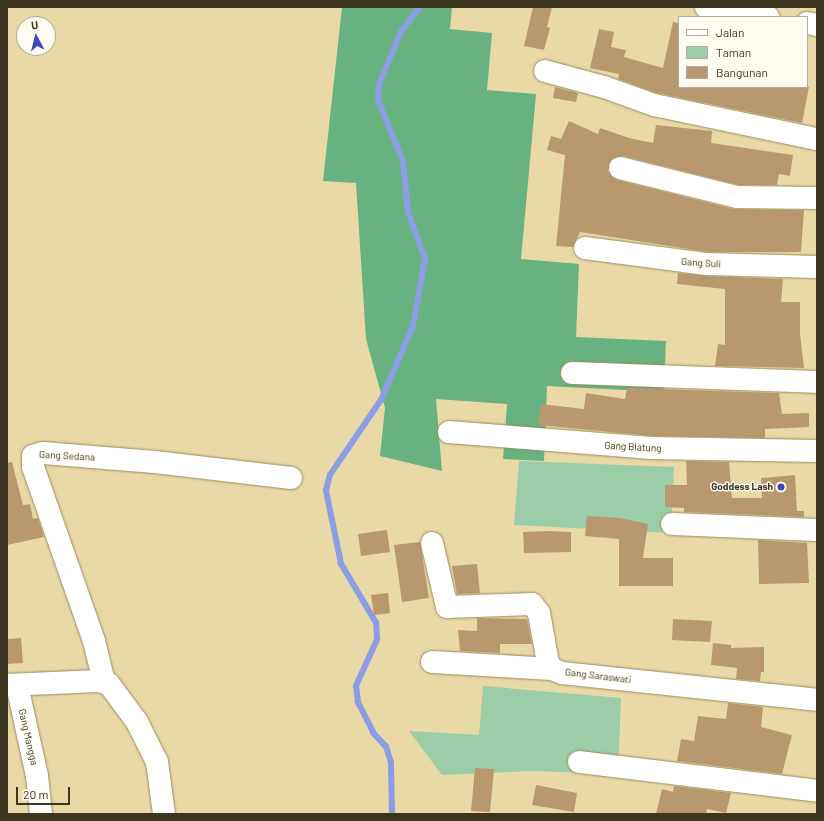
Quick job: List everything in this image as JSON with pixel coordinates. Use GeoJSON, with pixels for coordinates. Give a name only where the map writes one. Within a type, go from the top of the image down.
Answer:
{"type":"FeatureCollection","features":[{"type":"Feature","properties":{"kind":"street"},"geometry":{"type":"LineString","coordinates":[[706,7],[762,16]]}},
{"type":"Feature","properties":{"kind":"street"},"geometry":{"type":"LineString","coordinates":[[545,71],[604,87],[654,105],[729,122],[817,139]]}},
{"type":"Feature","properties":{"kind":"street"},"geometry":{"type":"LineString","coordinates":[[620,168],[738,197],[817,198]]}},
{"type":"Feature","properties":{"kind":"street","name":"Gang Suli"},"geometry":{"type":"LineString","coordinates":[[585,248],[707,264],[817,266]]}},
{"type":"Feature","properties":{"kind":"street"},"geometry":{"type":"LineString","coordinates":[[572,373],[817,382]]}},
{"type":"Feature","properties":{"kind":"street","name":"Gang Blatung"},"geometry":{"type":"LineString","coordinates":[[449,432],[651,448],[817,451]]}},
{"type":"Feature","properties":{"kind":"street","name":"Gang Sedana"},"geometry":{"type":"LineString","coordinates":[[104,682],[94,641],[33,466],[33,456],[43,453],[140,461],[291,478]]}},
{"type":"Feature","properties":{"kind":"street"},"geometry":{"type":"LineString","coordinates":[[672,524],[817,530]]}},
{"type":"Feature","properties":{"kind":"street","name":"Gang Saraswati"},"geometry":{"type":"LineString","coordinates":[[432,543],[447,607],[532,604],[539,613],[548,663],[552,669],[562,673],[817,700]]}},
{"type":"Feature","properties":{"kind":"street"},"geometry":{"type":"LineString","coordinates":[[432,662],[552,669]]}},
{"type":"Feature","properties":{"kind":"street"},"geometry":{"type":"LineString","coordinates":[[12,685],[104,682],[111,686],[148,741],[157,762],[164,814]]}},
{"type":"Feature","properties":{"kind":"street","name":"Gang Mangga"},"geometry":{"type":"LineString","coordinates":[[12,685],[37,776],[40,814]]}},
{"type":"Feature","properties":{"kind":"street"},"geometry":{"type":"LineString","coordinates":[[579,762],[817,791]]}},
{"type":"Feature","properties":{"kind":"green space"},"geometry":{"type":"Polygon","coordinates":[[[342,7],[452,7],[450,29],[492,33],[487,90],[536,94],[521,259],[579,264],[576,337],[666,341],[664,392],[547,386],[544,461],[503,459],[507,404],[436,399],[442,471],[380,456],[385,408],[366,339],[356,183],[323,181],[342,7]]]}},
{"type":"Feature","properties":{"kind":"green space"},"geometry":{"type":"Polygon","coordinates":[[[519,461],[674,467],[671,533],[514,525],[519,461]]]}},
{"type":"Feature","properties":{"kind":"green space"},"geometry":{"type":"Polygon","coordinates":[[[483,686],[621,698],[618,774],[532,771],[442,775],[409,731],[479,735],[483,686]]]}},
{"type":"Feature","properties":{"kind":"building"},"geometry":{"type":"Polygon","coordinates":[[[533,7],[552,7],[547,27],[550,28],[544,50],[524,46],[533,7]]]}},
{"type":"Feature","properties":{"kind":"building"},"geometry":{"type":"Polygon","coordinates":[[[673,22],[678,23],[678,88],[809,87],[802,123],[657,93],[618,79],[619,74],[590,68],[599,29],[614,32],[611,47],[626,50],[624,57],[663,68],[673,22]]]}},
{"type":"Feature","properties":{"kind":"building"},"geometry":{"type":"Polygon","coordinates":[[[555,87],[578,93],[576,102],[553,98],[555,87]]]}},
{"type":"Feature","properties":{"kind":"building"},"geometry":{"type":"Polygon","coordinates":[[[569,121],[598,134],[600,128],[629,138],[653,143],[656,125],[712,131],[711,143],[793,155],[790,176],[779,174],[777,185],[739,185],[623,156],[611,160],[608,171],[617,180],[734,209],[804,210],[801,252],[708,252],[580,232],[573,247],[556,246],[565,155],[547,150],[551,136],[561,139],[569,121]]]}},
{"type":"Feature","properties":{"kind":"building"},"geometry":{"type":"Polygon","coordinates":[[[678,273],[707,276],[783,279],[781,302],[800,302],[800,333],[804,368],[715,366],[718,344],[725,345],[725,289],[677,284],[678,273]]]}},
{"type":"Feature","properties":{"kind":"building"},"geometry":{"type":"Polygon","coordinates":[[[627,388],[779,393],[782,414],[809,413],[809,427],[765,429],[765,438],[652,436],[538,425],[541,404],[584,409],[586,393],[625,399],[627,388]]]}},
{"type":"Feature","properties":{"kind":"building"},"geometry":{"type":"Polygon","coordinates":[[[686,461],[729,462],[732,498],[762,498],[761,478],[795,475],[797,511],[804,511],[804,517],[684,512],[684,508],[665,507],[665,485],[687,485],[686,461]]]}},
{"type":"Feature","properties":{"kind":"building"},"geometry":{"type":"Polygon","coordinates":[[[12,462],[23,505],[30,504],[33,519],[38,518],[44,537],[7,545],[7,463],[12,462]]]}},
{"type":"Feature","properties":{"kind":"building"},"geometry":{"type":"Polygon","coordinates":[[[587,516],[620,518],[648,524],[643,558],[673,558],[673,586],[619,586],[619,539],[585,536],[587,516]]]}},
{"type":"Feature","properties":{"kind":"building"},"geometry":{"type":"Polygon","coordinates":[[[387,530],[390,552],[361,556],[358,534],[387,530]]]}},
{"type":"Feature","properties":{"kind":"building"},"geometry":{"type":"Polygon","coordinates":[[[523,532],[571,532],[571,552],[524,553],[523,532]]]}},
{"type":"Feature","properties":{"kind":"building"},"geometry":{"type":"Polygon","coordinates":[[[758,540],[807,543],[809,583],[759,584],[758,540]]]}},
{"type":"Feature","properties":{"kind":"building"},"geometry":{"type":"Polygon","coordinates":[[[420,542],[429,598],[402,602],[394,545],[420,542]]]}},
{"type":"Feature","properties":{"kind":"building"},"geometry":{"type":"Polygon","coordinates":[[[477,564],[480,593],[457,594],[452,566],[477,564]]]}},
{"type":"Feature","properties":{"kind":"building"},"geometry":{"type":"Polygon","coordinates":[[[388,593],[390,613],[374,615],[371,595],[388,593]]]}},
{"type":"Feature","properties":{"kind":"building"},"geometry":{"type":"Polygon","coordinates":[[[477,618],[527,619],[532,644],[500,644],[500,653],[460,651],[458,630],[477,631],[477,618]]]}},
{"type":"Feature","properties":{"kind":"building"},"geometry":{"type":"Polygon","coordinates":[[[673,619],[712,621],[710,642],[672,640],[673,619]]]}},
{"type":"Feature","properties":{"kind":"building"},"geometry":{"type":"Polygon","coordinates":[[[21,638],[23,663],[7,664],[7,639],[21,638]]]}},
{"type":"Feature","properties":{"kind":"building"},"geometry":{"type":"Polygon","coordinates":[[[713,643],[731,645],[731,648],[764,647],[764,672],[761,672],[760,681],[736,679],[737,668],[711,665],[713,643]]]}},
{"type":"Feature","properties":{"kind":"building"},"geometry":{"type":"Polygon","coordinates":[[[728,703],[763,707],[761,727],[792,735],[782,774],[677,761],[681,739],[694,741],[698,716],[726,719],[728,703]]]}},
{"type":"Feature","properties":{"kind":"building"},"geometry":{"type":"Polygon","coordinates":[[[475,768],[494,769],[490,812],[471,811],[475,768]]]}},
{"type":"Feature","properties":{"kind":"building"},"geometry":{"type":"Polygon","coordinates":[[[536,785],[577,793],[574,812],[532,805],[536,785]]]}},
{"type":"Feature","properties":{"kind":"building"},"geometry":{"type":"Polygon","coordinates":[[[674,786],[731,793],[726,813],[707,809],[706,814],[656,814],[662,789],[673,792],[674,786]]]}},
{"type":"Feature","properties":{"kind":"waterway"},"geometry":{"type":"LineString","coordinates":[[392,814],[391,763],[386,747],[374,734],[358,702],[356,686],[377,640],[376,623],[341,564],[326,491],[330,475],[381,400],[413,326],[425,259],[408,212],[403,162],[378,100],[379,84],[401,32],[420,7]]}},
{"type":"Feature","properties":{"kind":"place","name":"Goddess Lash"},"geometry":{"type":"Point","coordinates":[781,487]}}]}
